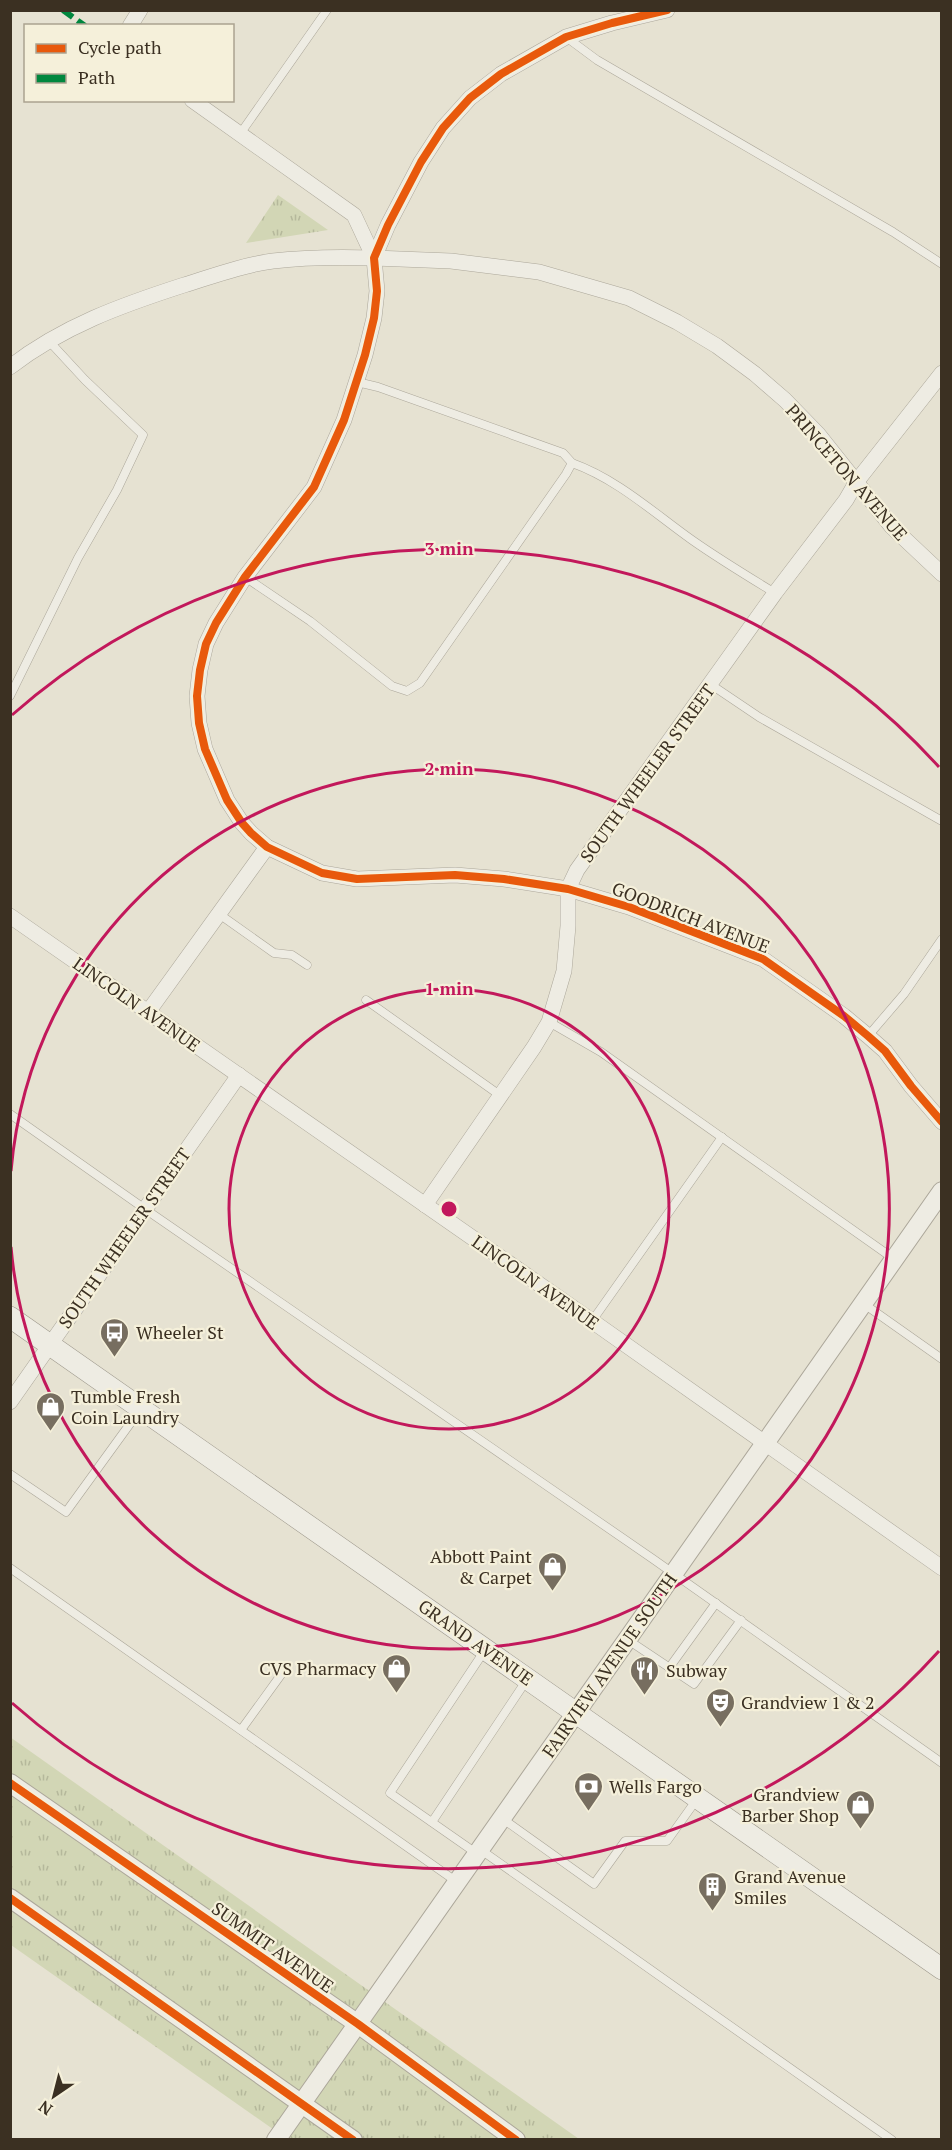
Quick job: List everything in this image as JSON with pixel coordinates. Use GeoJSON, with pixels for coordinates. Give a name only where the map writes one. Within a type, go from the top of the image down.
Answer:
{"type":"FeatureCollection","features":[{"type":"Feature","properties":{"kind":"main road","name":"GRAND AVENUE"},"geometry":{"type":"LineString","coordinates":[[10,1317],[942,1969]]}},
{"type":"Feature","properties":{"kind":"street"},"geometry":{"type":"LineString","coordinates":[[131,24],[140,10]]}},
{"type":"Feature","properties":{"kind":"street"},"geometry":{"type":"LineString","coordinates":[[374,258],[388,225],[421,162],[443,128],[470,98],[501,74],[566,37],[667,10]]}},
{"type":"Feature","properties":{"kind":"street"},"geometry":{"type":"LineString","coordinates":[[195,102],[354,215],[374,258]]}},
{"type":"Feature","properties":{"kind":"street","name":"PRINCETON AVENUE"},"geometry":{"type":"LineString","coordinates":[[10,367],[48,340],[79,323],[119,306],[221,273],[271,262],[326,257],[374,258],[451,261],[539,272],[629,298],[677,322],[717,346],[755,374],[785,400],[818,434],[892,527],[942,574]]}},
{"type":"Feature","properties":{"kind":"street","name":"GOODRICH AVENUE"},"geometry":{"type":"LineString","coordinates":[[374,258],[377,291],[374,318],[344,420],[314,487],[245,578],[216,623],[206,644],[197,696],[199,723],[205,749],[227,800],[242,823],[267,847],[322,873],[357,879],[455,875],[504,879],[568,889],[629,907],[763,958],[844,1016],[885,1051],[942,1122]]}},
{"type":"Feature","properties":{"kind":"street","name":"SOUTH WHEELER STREET"},"geometry":{"type":"LineString","coordinates":[[425,1204],[501,1096],[549,1022],[564,971],[568,926],[568,889],[577,870],[775,593],[846,500],[857,481],[942,373]]}},
{"type":"Feature","properties":{"kind":"street"},"geometry":{"type":"LineString","coordinates":[[148,1012],[267,847]]}},
{"type":"Feature","properties":{"kind":"street","name":"LINCOLN AVENUE"},"geometry":{"type":"LineString","coordinates":[[10,916],[425,1204],[942,1568]]}},
{"type":"Feature","properties":{"kind":"street","name":"SOUTH WHEELER STREET"},"geometry":{"type":"LineString","coordinates":[[10,1402],[239,1075]]}},
{"type":"Feature","properties":{"kind":"street","name":"FAIRVIEW AVENUE SOUTH"},"geometry":{"type":"LineString","coordinates":[[276,2139],[942,1191]]}},
{"type":"Feature","properties":{"kind":"street","name":"SUMMIT AVENUE"},"geometry":{"type":"LineString","coordinates":[[10,1783],[358,2024],[516,2139]]}},
{"type":"Feature","properties":{"kind":"street"},"geometry":{"type":"LineString","coordinates":[[10,1898],[353,2139]]}},
{"type":"Feature","properties":{"kind":"lane"},"geometry":{"type":"LineString","coordinates":[[240,134],[327,10]]}},
{"type":"Feature","properties":{"kind":"lane"},"geometry":{"type":"LineString","coordinates":[[566,37],[597,60],[893,232],[942,264]]}},
{"type":"Feature","properties":{"kind":"lane"},"geometry":{"type":"LineString","coordinates":[[10,696],[78,558],[117,490],[143,435],[85,380],[48,340]]}},
{"type":"Feature","properties":{"kind":"lane"},"geometry":{"type":"LineString","coordinates":[[357,381],[563,453],[572,463],[587,468],[607,480],[692,540],[775,593]]}},
{"type":"Feature","properties":{"kind":"lane"},"geometry":{"type":"LineString","coordinates":[[245,578],[310,621],[392,686],[407,691],[420,683],[567,474],[572,463]]}},
{"type":"Feature","properties":{"kind":"lane"},"geometry":{"type":"LineString","coordinates":[[710,684],[759,717],[942,821]]}},
{"type":"Feature","properties":{"kind":"lane"},"geometry":{"type":"LineString","coordinates":[[219,914],[274,953],[292,955],[307,965]]}},
{"type":"Feature","properties":{"kind":"lane"},"geometry":{"type":"LineString","coordinates":[[868,1036],[904,994],[942,939]]}},
{"type":"Feature","properties":{"kind":"lane"},"geometry":{"type":"LineString","coordinates":[[366,1000],[501,1096]]}},
{"type":"Feature","properties":{"kind":"lane"},"geometry":{"type":"LineString","coordinates":[[549,1022],[601,1052],[894,1259]]}},
{"type":"Feature","properties":{"kind":"lane"},"geometry":{"type":"LineString","coordinates":[[10,1114],[674,1573],[942,1763]]}},
{"type":"Feature","properties":{"kind":"lane"},"geometry":{"type":"LineString","coordinates":[[592,1321],[722,1137]]}},
{"type":"Feature","properties":{"kind":"lane"},"geometry":{"type":"LineString","coordinates":[[862,1303],[942,1359]]}},
{"type":"Feature","properties":{"kind":"lane"},"geometry":{"type":"LineString","coordinates":[[10,1474],[66,1512],[141,1408]]}},
{"type":"Feature","properties":{"kind":"lane"},"geometry":{"type":"LineString","coordinates":[[10,1568],[457,1882]]}},
{"type":"Feature","properties":{"kind":"lane"},"geometry":{"type":"LineString","coordinates":[[669,1668],[716,1603]]}},
{"type":"Feature","properties":{"kind":"lane"},"geometry":{"type":"LineString","coordinates":[[627,1639],[694,1684],[741,1620]]}},
{"type":"Feature","properties":{"kind":"lane"},"geometry":{"type":"LineString","coordinates":[[486,1649],[390,1792],[892,2139]]}},
{"type":"Feature","properties":{"kind":"lane"},"geometry":{"type":"LineString","coordinates":[[241,1730],[282,1672]]}},
{"type":"Feature","properties":{"kind":"lane"},"geometry":{"type":"LineString","coordinates":[[432,1822],[528,1678]]}},
{"type":"Feature","properties":{"kind":"lane"},"geometry":{"type":"LineString","coordinates":[[501,1818],[594,1884],[625,1841],[667,1841],[698,1797]]}},
{"type":"Feature","properties":{"kind":"green space"},"geometry":{"type":"Polygon","coordinates":[[[278,195],[328,230],[246,243],[278,195]]]}},
{"type":"Feature","properties":{"kind":"green space"},"geometry":{"type":"Polygon","coordinates":[[[10,1737],[579,2139],[287,2139],[11,1945],[10,1737]]]}},
{"type":"Feature","properties":{"kind":"marked path"},"geometry":{"type":"LineString","coordinates":[[63,10],[82,24]]}},
{"type":"Feature","properties":{"kind":"cycle path"},"geometry":{"type":"LineString","coordinates":[[667,10],[566,37],[501,74],[470,98],[443,128],[421,162],[388,225],[374,258],[377,291],[374,318],[365,355],[344,420],[314,487],[245,577],[216,623],[206,644],[197,696],[199,723],[205,749],[227,800],[251,833],[267,847],[322,873],[357,879],[455,875],[504,879],[568,889],[629,907],[763,959],[844,1016],[885,1051],[942,1122]]}},
{"type":"Feature","properties":{"kind":"cycle path"},"geometry":{"type":"LineString","coordinates":[[10,1783],[358,2024],[516,2140]]}},
{"type":"Feature","properties":{"kind":"cycle path"},"geometry":{"type":"LineString","coordinates":[[10,1898],[353,2140]]}},
{"type":"Feature","properties":{"kind":"place","name":"Wheeler St"},"geometry":{"type":"Point","coordinates":[115,1358]}},
{"type":"Feature","properties":{"kind":"place","name":"Tumble Fresh Coin Laundry"},"geometry":{"type":"Point","coordinates":[50,1432]}},
{"type":"Feature","properties":{"kind":"place","name":"Abbott Paint & Carpet"},"geometry":{"type":"Point","coordinates":[553,1592]}},
{"type":"Feature","properties":{"kind":"place","name":"CVS Pharmacy"},"geometry":{"type":"Point","coordinates":[397,1694]}},
{"type":"Feature","properties":{"kind":"place","name":"Subway"},"geometry":{"type":"Point","coordinates":[645,1696]}},
{"type":"Feature","properties":{"kind":"place","name":"Grandview 1 & 2"},"geometry":{"type":"Point","coordinates":[720,1728]}},
{"type":"Feature","properties":{"kind":"place","name":"Wells Fargo"},"geometry":{"type":"Point","coordinates":[588,1812]}},
{"type":"Feature","properties":{"kind":"place","name":"Grandview Barber Shop"},"geometry":{"type":"Point","coordinates":[860,1830]}},
{"type":"Feature","properties":{"kind":"place","name":"Grand Avenue Smiles"},"geometry":{"type":"Point","coordinates":[713,1912]}}]}
